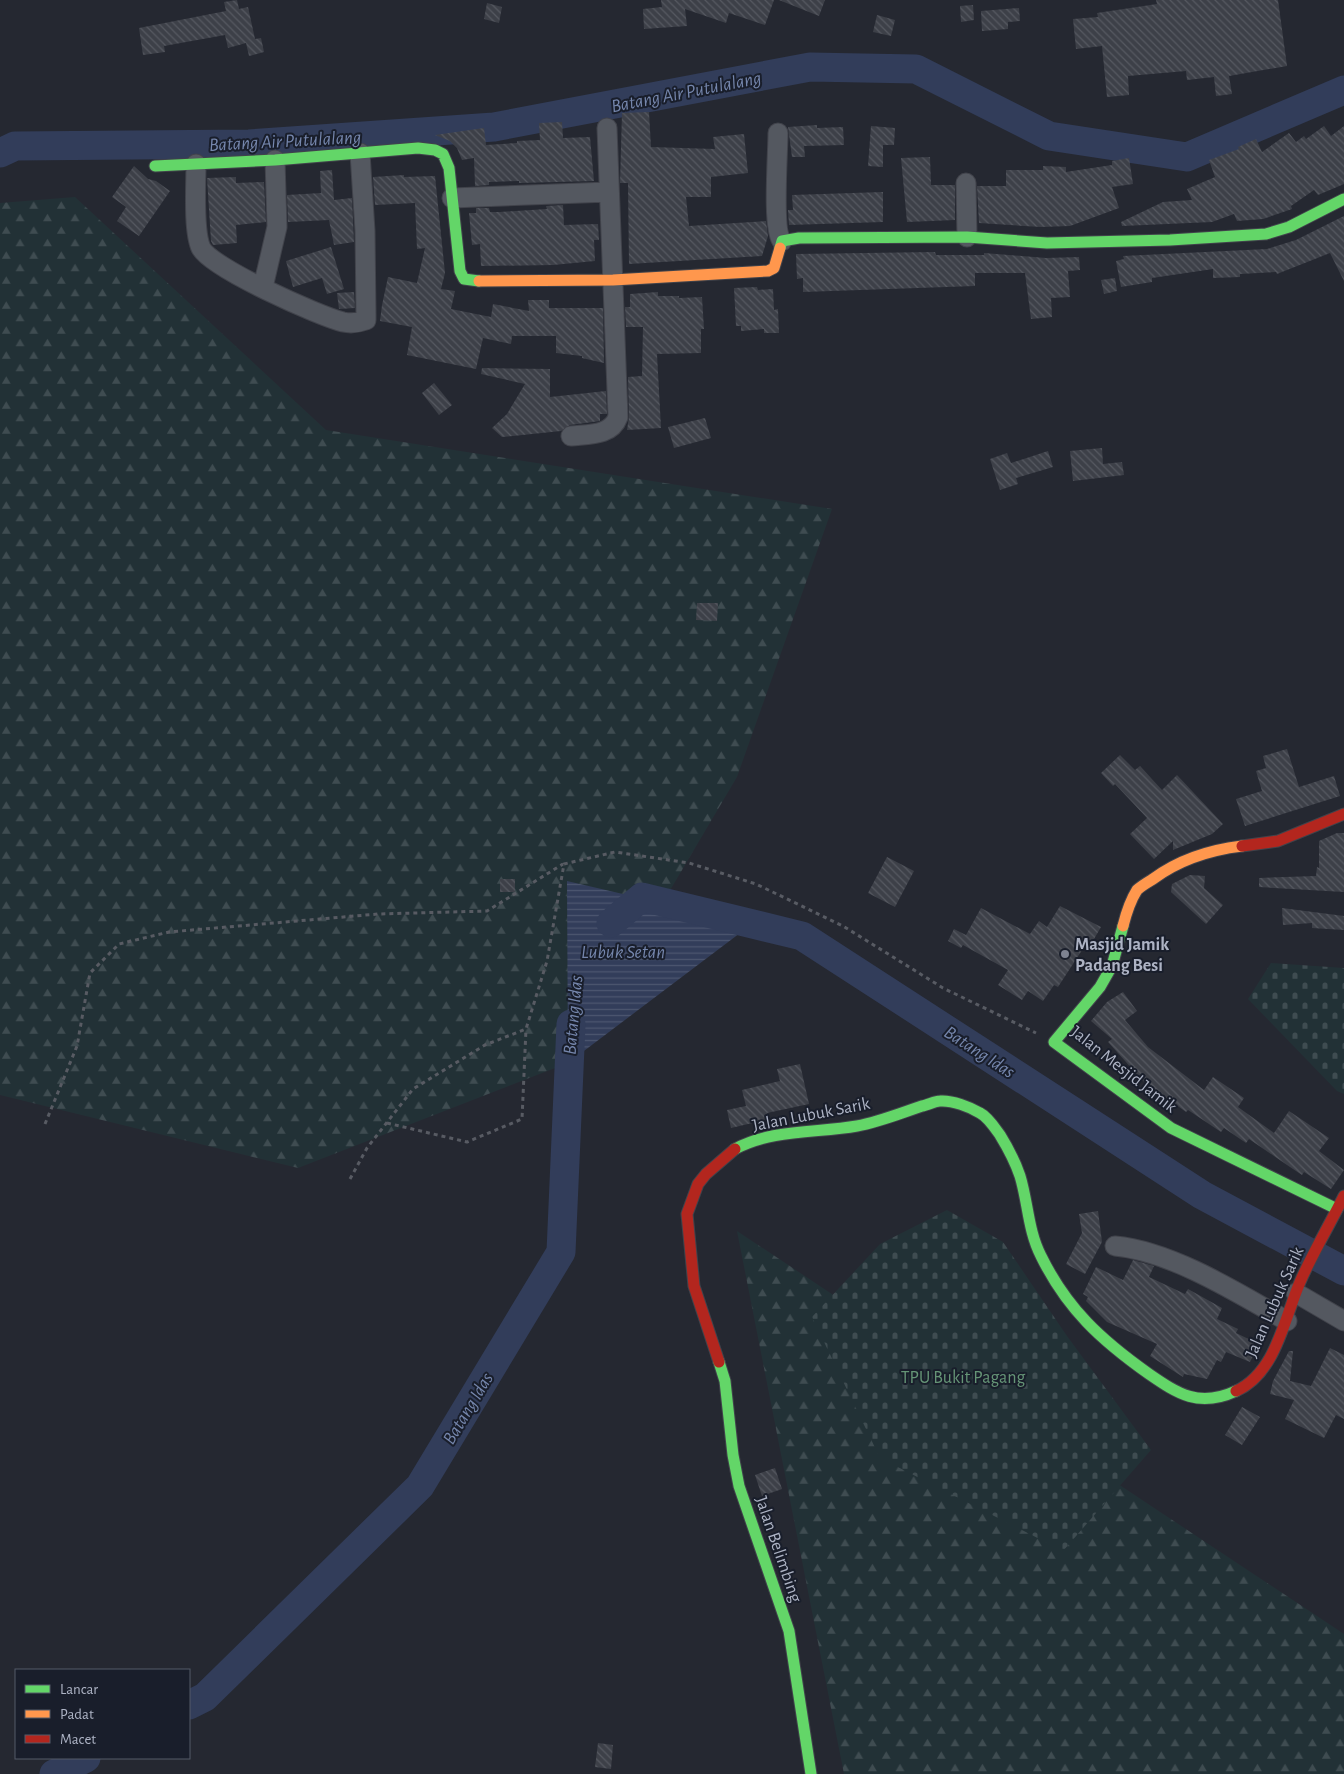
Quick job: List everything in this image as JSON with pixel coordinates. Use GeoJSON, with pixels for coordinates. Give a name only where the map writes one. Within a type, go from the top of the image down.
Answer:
{"type":"FeatureCollection","features":[{"type":"Feature","properties":{"kind":"street"},"geometry":{"type":"LineString","coordinates":[[571,436],[603,432],[616,424],[618,417],[607,128]]}},
{"type":"Feature","properties":{"kind":"street"},"geometry":{"type":"LineString","coordinates":[[778,133],[777,234],[782,241]]}},
{"type":"Feature","properties":{"kind":"street"},"geometry":{"type":"LineString","coordinates":[[155,166],[275,160],[418,148],[436,150],[443,154],[446,161],[460,272],[464,279],[476,281],[613,280],[768,271],[774,268],[782,241]]}},
{"type":"Feature","properties":{"kind":"street"},"geometry":{"type":"LineString","coordinates":[[196,164],[197,229],[201,248],[211,260],[263,287],[343,322],[358,323],[366,320],[365,231],[360,153]]}},
{"type":"Feature","properties":{"kind":"street"},"geometry":{"type":"LineString","coordinates":[[263,287],[277,227],[275,160]]}},
{"type":"Feature","properties":{"kind":"street"},"geometry":{"type":"LineString","coordinates":[[966,183],[967,237]]}},
{"type":"Feature","properties":{"kind":"street"},"geometry":{"type":"LineString","coordinates":[[452,198],[609,192]]}},
{"type":"Feature","properties":{"kind":"street"},"geometry":{"type":"LineString","coordinates":[[782,241],[799,238],[967,237],[1047,243],[1170,240],[1266,234],[1289,228],[1344,199]]}},
{"type":"Feature","properties":{"kind":"street","name":"Jalan Mesjid Jamik"},"geometry":{"type":"LineString","coordinates":[[1336,1212],[1171,1128],[1054,1042],[1100,987],[1112,966],[1127,910],[1138,889],[1162,872],[1215,848],[1278,840],[1344,814]]}},
{"type":"Feature","properties":{"kind":"street","name":"Jalan Lubuk Sarik"},"geometry":{"type":"LineString","coordinates":[[710,1337],[694,1286],[687,1214],[698,1184],[706,1174],[734,1150],[744,1144],[780,1135],[858,1126],[914,1107],[940,1101],[958,1104],[988,1118],[1004,1140],[1020,1177],[1031,1231],[1040,1255],[1059,1290],[1079,1316],[1112,1348],[1178,1394],[1191,1398],[1215,1398],[1243,1388],[1262,1371],[1287,1320],[1298,1288],[1344,1196]]}},
{"type":"Feature","properties":{"kind":"street"},"geometry":{"type":"LineString","coordinates":[[1115,1246],[1135,1248],[1156,1255],[1241,1295],[1287,1320]]}},
{"type":"Feature","properties":{"kind":"street"},"geometry":{"type":"LineString","coordinates":[[1298,1288],[1344,1321]]}},
{"type":"Feature","properties":{"kind":"street","name":"Jalan Belimbing"},"geometry":{"type":"LineString","coordinates":[[710,1337],[725,1381],[733,1455],[739,1486],[789,1631],[811,1774]]}},
{"type":"Feature","properties":{"kind":"path"},"geometry":{"type":"LineString","coordinates":[[45,1124],[76,1046],[90,973],[119,944],[168,932],[378,914],[486,911],[564,864],[615,852],[689,863],[756,884],[843,926],[943,988],[1054,1042]]}},
{"type":"Feature","properties":{"kind":"path"},"geometry":{"type":"LineString","coordinates":[[387,1123],[467,1142],[522,1119],[526,1029],[547,961],[564,864]]}},
{"type":"Feature","properties":{"kind":"path"},"geometry":{"type":"LineString","coordinates":[[350,1179],[368,1148],[413,1089],[485,1045],[526,1029]]}},
{"type":"Feature","properties":{"kind":"green space"},"geometry":{"type":"Polygon","coordinates":[[[75,197],[326,430],[832,509],[737,777],[568,1063],[298,1168],[0,1095],[0,203],[75,197]]]}},
{"type":"Feature","properties":{"kind":"green space"},"geometry":{"type":"Polygon","coordinates":[[[1271,963],[1344,968],[1344,1094],[1337,1091],[1248,999],[1271,963]]]}},
{"type":"Feature","properties":{"kind":"green space","name":"TPU Bukit Pagang"},"geometry":{"type":"Polygon","coordinates":[[[947,1210],[1003,1242],[1067,1336],[1151,1450],[1063,1551],[880,1458],[812,1317],[880,1244],[947,1210]]]}},
{"type":"Feature","properties":{"kind":"green space"},"geometry":{"type":"Polygon","coordinates":[[[737,1231],[1344,1634],[1344,1774],[844,1774],[737,1231]]]}},
{"type":"Feature","properties":{"kind":"water","name":"Lubuk Setan"},"geometry":{"type":"Polygon","coordinates":[[[567,881],[752,924],[568,1063],[567,881]]]}},
{"type":"Feature","properties":{"kind":"building"},"geometry":{"type":"Polygon","coordinates":[[[237,0],[239,9],[248,7],[255,39],[261,38],[264,52],[249,56],[246,43],[228,48],[225,35],[164,46],[165,52],[143,55],[139,28],[226,11],[224,2],[237,0]]]}},
{"type":"Feature","properties":{"kind":"building"},"geometry":{"type":"Polygon","coordinates":[[[661,0],[774,0],[765,25],[729,13],[726,23],[685,9],[687,26],[644,29],[643,9],[662,7],[661,0]]]}},
{"type":"Feature","properties":{"kind":"building"},"geometry":{"type":"Polygon","coordinates":[[[779,0],[825,0],[819,16],[779,0]]]}},
{"type":"Feature","properties":{"kind":"building"},"geometry":{"type":"Polygon","coordinates":[[[1156,0],[1278,0],[1287,66],[1229,76],[1232,94],[1216,96],[1214,77],[1187,80],[1186,71],[1128,76],[1129,95],[1107,97],[1102,46],[1076,49],[1073,19],[1098,17],[1097,13],[1157,4],[1156,0]]]}},
{"type":"Feature","properties":{"kind":"building"},"geometry":{"type":"Polygon","coordinates":[[[487,3],[502,7],[499,23],[484,19],[487,3]]]}},
{"type":"Feature","properties":{"kind":"building"},"geometry":{"type":"Polygon","coordinates":[[[973,5],[974,20],[961,22],[960,6],[973,5]]]}},
{"type":"Feature","properties":{"kind":"building"},"geometry":{"type":"Polygon","coordinates":[[[1019,8],[1020,21],[1008,22],[1008,29],[982,31],[981,11],[1019,8]]]}},
{"type":"Feature","properties":{"kind":"building"},"geometry":{"type":"Polygon","coordinates":[[[877,15],[895,20],[891,36],[873,32],[877,15]]]}},
{"type":"Feature","properties":{"kind":"building"},"geometry":{"type":"Polygon","coordinates":[[[649,112],[651,147],[715,149],[713,137],[744,134],[748,173],[711,177],[711,197],[686,197],[689,226],[766,221],[768,236],[762,256],[629,264],[628,183],[620,183],[622,113],[649,112]]]}},
{"type":"Feature","properties":{"kind":"building"},"geometry":{"type":"Polygon","coordinates":[[[562,122],[563,138],[590,137],[594,181],[489,182],[489,185],[475,186],[474,158],[462,160],[457,148],[450,141],[435,135],[484,128],[486,145],[517,143],[517,141],[540,140],[539,123],[562,122]]]}},
{"type":"Feature","properties":{"kind":"building"},"geometry":{"type":"Polygon","coordinates":[[[817,125],[817,128],[843,127],[844,145],[804,146],[805,157],[792,157],[788,127],[817,125]]]}},
{"type":"Feature","properties":{"kind":"building"},"geometry":{"type":"Polygon","coordinates":[[[871,126],[895,128],[894,145],[883,145],[883,167],[868,166],[871,126]]]}},
{"type":"Feature","properties":{"kind":"building"},"geometry":{"type":"Polygon","coordinates":[[[1324,126],[1331,136],[1344,126],[1344,184],[1318,195],[1314,190],[1291,206],[1292,209],[1263,219],[1237,221],[1234,214],[1212,222],[1122,226],[1121,222],[1163,202],[1192,200],[1187,189],[1215,177],[1209,160],[1239,149],[1238,147],[1256,139],[1262,152],[1289,133],[1296,142],[1304,136],[1306,139],[1324,126]]]}},
{"type":"Feature","properties":{"kind":"building"},"geometry":{"type":"Polygon","coordinates":[[[930,157],[931,185],[955,185],[955,220],[907,222],[901,158],[930,157]]]}},
{"type":"Feature","properties":{"kind":"building"},"geometry":{"type":"Polygon","coordinates":[[[1129,158],[1133,184],[1112,187],[1119,208],[1070,226],[1041,227],[979,223],[977,186],[1006,186],[1006,170],[1043,170],[1043,166],[1066,167],[1066,172],[1112,165],[1112,161],[1129,158]]]}},
{"type":"Feature","properties":{"kind":"building"},"geometry":{"type":"Polygon","coordinates":[[[134,166],[148,179],[156,181],[170,191],[139,236],[117,221],[126,207],[112,197],[134,166]]]}},
{"type":"Feature","properties":{"kind":"building"},"geometry":{"type":"Polygon","coordinates":[[[332,170],[334,200],[352,198],[354,242],[334,245],[329,220],[288,222],[287,195],[321,193],[320,171],[332,170]]]}},
{"type":"Feature","properties":{"kind":"building"},"geometry":{"type":"Polygon","coordinates":[[[404,175],[404,177],[435,176],[445,273],[441,289],[455,291],[451,309],[491,317],[493,304],[529,311],[528,300],[549,300],[549,308],[603,308],[604,363],[582,358],[582,356],[556,353],[556,336],[512,336],[511,344],[483,338],[476,369],[407,355],[412,327],[380,321],[382,305],[388,277],[417,283],[425,248],[417,249],[415,203],[375,205],[373,177],[404,175]]]}},
{"type":"Feature","properties":{"kind":"building"},"geometry":{"type":"Polygon","coordinates":[[[236,177],[236,183],[264,182],[266,222],[236,225],[237,243],[213,245],[211,241],[207,178],[236,177]]]}},
{"type":"Feature","properties":{"kind":"building"},"geometry":{"type":"Polygon","coordinates":[[[883,192],[883,222],[789,225],[788,210],[793,210],[792,195],[883,192]]]}},
{"type":"Feature","properties":{"kind":"building"},"geometry":{"type":"Polygon","coordinates":[[[563,205],[564,225],[598,224],[599,240],[594,240],[595,261],[553,265],[481,266],[480,244],[472,245],[469,213],[476,213],[476,208],[489,208],[490,212],[500,212],[547,209],[546,206],[563,205]]]}},
{"type":"Feature","properties":{"kind":"building"},"geometry":{"type":"Polygon","coordinates":[[[1344,216],[1344,281],[1330,253],[1277,274],[1276,272],[1240,274],[1240,277],[1213,278],[1213,269],[1152,278],[1152,282],[1121,287],[1116,261],[1124,259],[1123,256],[1267,249],[1296,240],[1344,216]]]}},
{"type":"Feature","properties":{"kind":"building"},"geometry":{"type":"Polygon","coordinates":[[[331,247],[344,289],[327,294],[322,278],[293,287],[286,261],[331,247]]]}},
{"type":"Feature","properties":{"kind":"building"},"geometry":{"type":"Polygon","coordinates":[[[935,252],[936,255],[984,255],[984,253],[1046,258],[1079,257],[1080,270],[1068,271],[1070,297],[1051,298],[1052,317],[1031,319],[1025,273],[975,273],[975,286],[803,292],[803,278],[797,279],[796,254],[935,252]]]}},
{"type":"Feature","properties":{"kind":"building"},"geometry":{"type":"Polygon","coordinates":[[[1115,278],[1117,291],[1104,294],[1101,280],[1115,278]]]}},
{"type":"Feature","properties":{"kind":"building"},"geometry":{"type":"Polygon","coordinates":[[[757,287],[758,290],[773,289],[774,310],[778,309],[779,333],[764,333],[764,329],[741,331],[741,326],[736,326],[734,288],[757,287]]]}},
{"type":"Feature","properties":{"kind":"building"},"geometry":{"type":"Polygon","coordinates":[[[354,292],[355,308],[339,309],[337,293],[354,292]]]}},
{"type":"Feature","properties":{"kind":"building"},"geometry":{"type":"Polygon","coordinates":[[[658,292],[658,296],[679,296],[679,298],[702,297],[704,329],[701,329],[701,353],[657,354],[661,428],[627,430],[629,417],[628,377],[642,376],[643,327],[626,327],[625,307],[630,307],[630,294],[658,292]]]}},
{"type":"Feature","properties":{"kind":"building"},"geometry":{"type":"Polygon","coordinates":[[[482,368],[550,369],[550,397],[606,391],[607,414],[600,414],[600,421],[570,425],[561,431],[502,437],[492,428],[507,414],[525,384],[481,374],[482,368]]]}},
{"type":"Feature","properties":{"kind":"building"},"geometry":{"type":"Polygon","coordinates":[[[434,383],[452,405],[439,415],[422,393],[434,383]]]}},
{"type":"Feature","properties":{"kind":"building"},"geometry":{"type":"Polygon","coordinates":[[[705,418],[711,438],[674,448],[668,427],[705,418]]]}},
{"type":"Feature","properties":{"kind":"building"},"geometry":{"type":"Polygon","coordinates":[[[1102,448],[1103,464],[1122,462],[1124,475],[1073,481],[1070,451],[1102,448]]]}},
{"type":"Feature","properties":{"kind":"building"},"geometry":{"type":"Polygon","coordinates":[[[1048,451],[1053,467],[1016,478],[1018,484],[1000,490],[990,459],[1007,453],[1011,463],[1048,451]]]}},
{"type":"Feature","properties":{"kind":"building"},"geometry":{"type":"Polygon","coordinates":[[[697,603],[718,603],[717,621],[696,620],[697,603]]]}},
{"type":"Feature","properties":{"kind":"building"},"geometry":{"type":"Polygon","coordinates":[[[1287,749],[1299,787],[1334,776],[1340,796],[1245,826],[1236,799],[1262,791],[1256,771],[1266,768],[1263,756],[1287,749]]]}},
{"type":"Feature","properties":{"kind":"building"},"geometry":{"type":"Polygon","coordinates":[[[1120,755],[1135,770],[1140,766],[1162,790],[1177,775],[1223,824],[1212,834],[1173,850],[1173,841],[1154,859],[1130,834],[1147,818],[1115,784],[1113,786],[1101,773],[1120,755]]]}},
{"type":"Feature","properties":{"kind":"building"},"geometry":{"type":"Polygon","coordinates":[[[1337,833],[1344,833],[1344,892],[1259,887],[1259,878],[1316,876],[1317,867],[1319,868],[1319,841],[1337,833]]]}},
{"type":"Feature","properties":{"kind":"building"},"geometry":{"type":"Polygon","coordinates":[[[887,857],[914,871],[895,907],[868,893],[887,857]]]}},
{"type":"Feature","properties":{"kind":"building"},"geometry":{"type":"Polygon","coordinates":[[[1190,875],[1205,876],[1204,888],[1223,905],[1206,924],[1171,892],[1172,884],[1190,875]]]}},
{"type":"Feature","properties":{"kind":"building"},"geometry":{"type":"Polygon","coordinates":[[[500,879],[515,879],[515,892],[500,892],[500,879]]]}},
{"type":"Feature","properties":{"kind":"building"},"geometry":{"type":"Polygon","coordinates":[[[1060,906],[1101,927],[1090,946],[1086,944],[1058,987],[1054,985],[1043,1001],[1028,991],[1022,1000],[998,985],[1008,970],[963,945],[961,948],[948,941],[954,929],[966,935],[981,908],[1030,934],[1039,921],[1047,927],[1060,906]]]}},
{"type":"Feature","properties":{"kind":"building"},"geometry":{"type":"Polygon","coordinates":[[[1282,908],[1344,916],[1344,930],[1312,928],[1312,923],[1283,925],[1282,908]]]}},
{"type":"Feature","properties":{"kind":"building"},"geometry":{"type":"Polygon","coordinates":[[[1123,992],[1137,1011],[1125,1020],[1148,1047],[1204,1090],[1213,1077],[1244,1098],[1238,1107],[1274,1133],[1289,1111],[1329,1138],[1319,1151],[1344,1170],[1331,1189],[1304,1172],[1302,1175],[1249,1139],[1246,1143],[1224,1128],[1221,1132],[1188,1110],[1186,1112],[1143,1081],[1108,1042],[1112,1039],[1091,1021],[1107,1002],[1123,992]]]}},
{"type":"Feature","properties":{"kind":"building"},"geometry":{"type":"Polygon","coordinates":[[[800,1064],[809,1104],[767,1113],[769,1119],[731,1128],[727,1110],[746,1106],[742,1090],[780,1081],[777,1069],[800,1064]]]}},
{"type":"Feature","properties":{"kind":"building"},"geometry":{"type":"Polygon","coordinates":[[[1098,1211],[1102,1242],[1085,1274],[1066,1264],[1082,1233],[1079,1214],[1098,1211]]]}},
{"type":"Feature","properties":{"kind":"building"},"geometry":{"type":"Polygon","coordinates":[[[1133,1260],[1154,1266],[1149,1277],[1185,1294],[1188,1289],[1222,1308],[1217,1319],[1238,1329],[1236,1333],[1259,1344],[1250,1362],[1226,1352],[1221,1362],[1217,1360],[1207,1379],[1184,1374],[1183,1377],[1150,1356],[1157,1344],[1107,1322],[1086,1301],[1088,1297],[1083,1294],[1096,1267],[1123,1280],[1133,1260]]]}},
{"type":"Feature","properties":{"kind":"building"},"geometry":{"type":"Polygon","coordinates":[[[1330,1348],[1344,1355],[1344,1419],[1336,1415],[1324,1438],[1285,1419],[1294,1400],[1270,1394],[1273,1381],[1289,1351],[1293,1351],[1290,1381],[1311,1386],[1330,1348]]]}},
{"type":"Feature","properties":{"kind":"building"},"geometry":{"type":"Polygon","coordinates":[[[1242,1407],[1260,1417],[1242,1445],[1225,1435],[1242,1407]]]}},
{"type":"Feature","properties":{"kind":"building"},"geometry":{"type":"Polygon","coordinates":[[[775,1468],[782,1489],[762,1496],[755,1475],[775,1468]]]}},
{"type":"Feature","properties":{"kind":"building"},"geometry":{"type":"Polygon","coordinates":[[[598,1743],[613,1745],[611,1769],[595,1767],[598,1743]]]}},
{"type":"Feature","properties":{"kind":"waterway","name":"Batang Air Putulalang"},"geometry":{"type":"LineString","coordinates":[[0,153],[15,146],[249,144],[494,127],[810,67],[916,69],[1049,136],[1187,157],[1344,90]]}},
{"type":"Feature","properties":{"kind":"waterway","name":"Batang Idas"},"geometry":{"type":"LineString","coordinates":[[611,923],[642,897],[802,936],[1202,1195],[1344,1271]]}},
{"type":"Feature","properties":{"kind":"waterway","name":"Batang Idas"},"geometry":{"type":"LineString","coordinates":[[190,1704],[205,1697],[420,1486],[561,1252],[571,1024]]}},
{"type":"Feature","properties":{"kind":"waterway","name":"Batang Idas"},"geometry":{"type":"LineString","coordinates":[[54,1774],[84,1759]]}},
{"type":"Feature","properties":{"kind":"traffic: fast"},"geometry":{"type":"LineString","coordinates":[[155,166],[275,160],[418,148],[435,150],[443,154],[449,168],[460,271],[464,279],[479,281]]}},
{"type":"Feature","properties":{"kind":"traffic: fast"},"geometry":{"type":"LineString","coordinates":[[780,248],[782,241],[799,238],[967,237],[1047,243],[1170,240],[1266,234],[1289,227],[1344,199]]}},
{"type":"Feature","properties":{"kind":"traffic: fast"},"geometry":{"type":"LineString","coordinates":[[1123,926],[1112,966],[1100,987],[1054,1042],[1171,1128],[1337,1209]]}},
{"type":"Feature","properties":{"kind":"traffic: fast"},"geometry":{"type":"LineString","coordinates":[[735,1149],[764,1138],[779,1135],[842,1128],[882,1120],[938,1101],[955,1103],[971,1108],[989,1120],[1009,1150],[1020,1176],[1033,1237],[1041,1256],[1062,1292],[1087,1322],[1116,1349],[1180,1393],[1200,1398],[1211,1398],[1236,1391]]}},
{"type":"Feature","properties":{"kind":"traffic: fast"},"geometry":{"type":"LineString","coordinates":[[719,1362],[725,1381],[733,1455],[739,1486],[789,1631],[811,1774]]}},
{"type":"Feature","properties":{"kind":"traffic: slow"},"geometry":{"type":"LineString","coordinates":[[479,281],[613,280],[768,271],[774,268],[780,248]]}},
{"type":"Feature","properties":{"kind":"traffic: slow"},"geometry":{"type":"LineString","coordinates":[[1123,926],[1128,908],[1137,890],[1145,884],[1163,872],[1195,856],[1242,846]]}},
{"type":"Feature","properties":{"kind":"traffic: jam"},"geometry":{"type":"LineString","coordinates":[[1242,846],[1278,841],[1344,814]]}},
{"type":"Feature","properties":{"kind":"traffic: jam"},"geometry":{"type":"LineString","coordinates":[[719,1362],[694,1286],[687,1214],[698,1184],[706,1174],[735,1149]]}},
{"type":"Feature","properties":{"kind":"traffic: jam"},"geometry":{"type":"LineString","coordinates":[[1236,1391],[1250,1383],[1261,1372],[1270,1358],[1305,1271],[1344,1196]]}},
{"type":"Feature","properties":{"kind":"place","name":"Masjid Jamik Padang Besi"},"geometry":{"type":"Point","coordinates":[1065,954]}}]}
